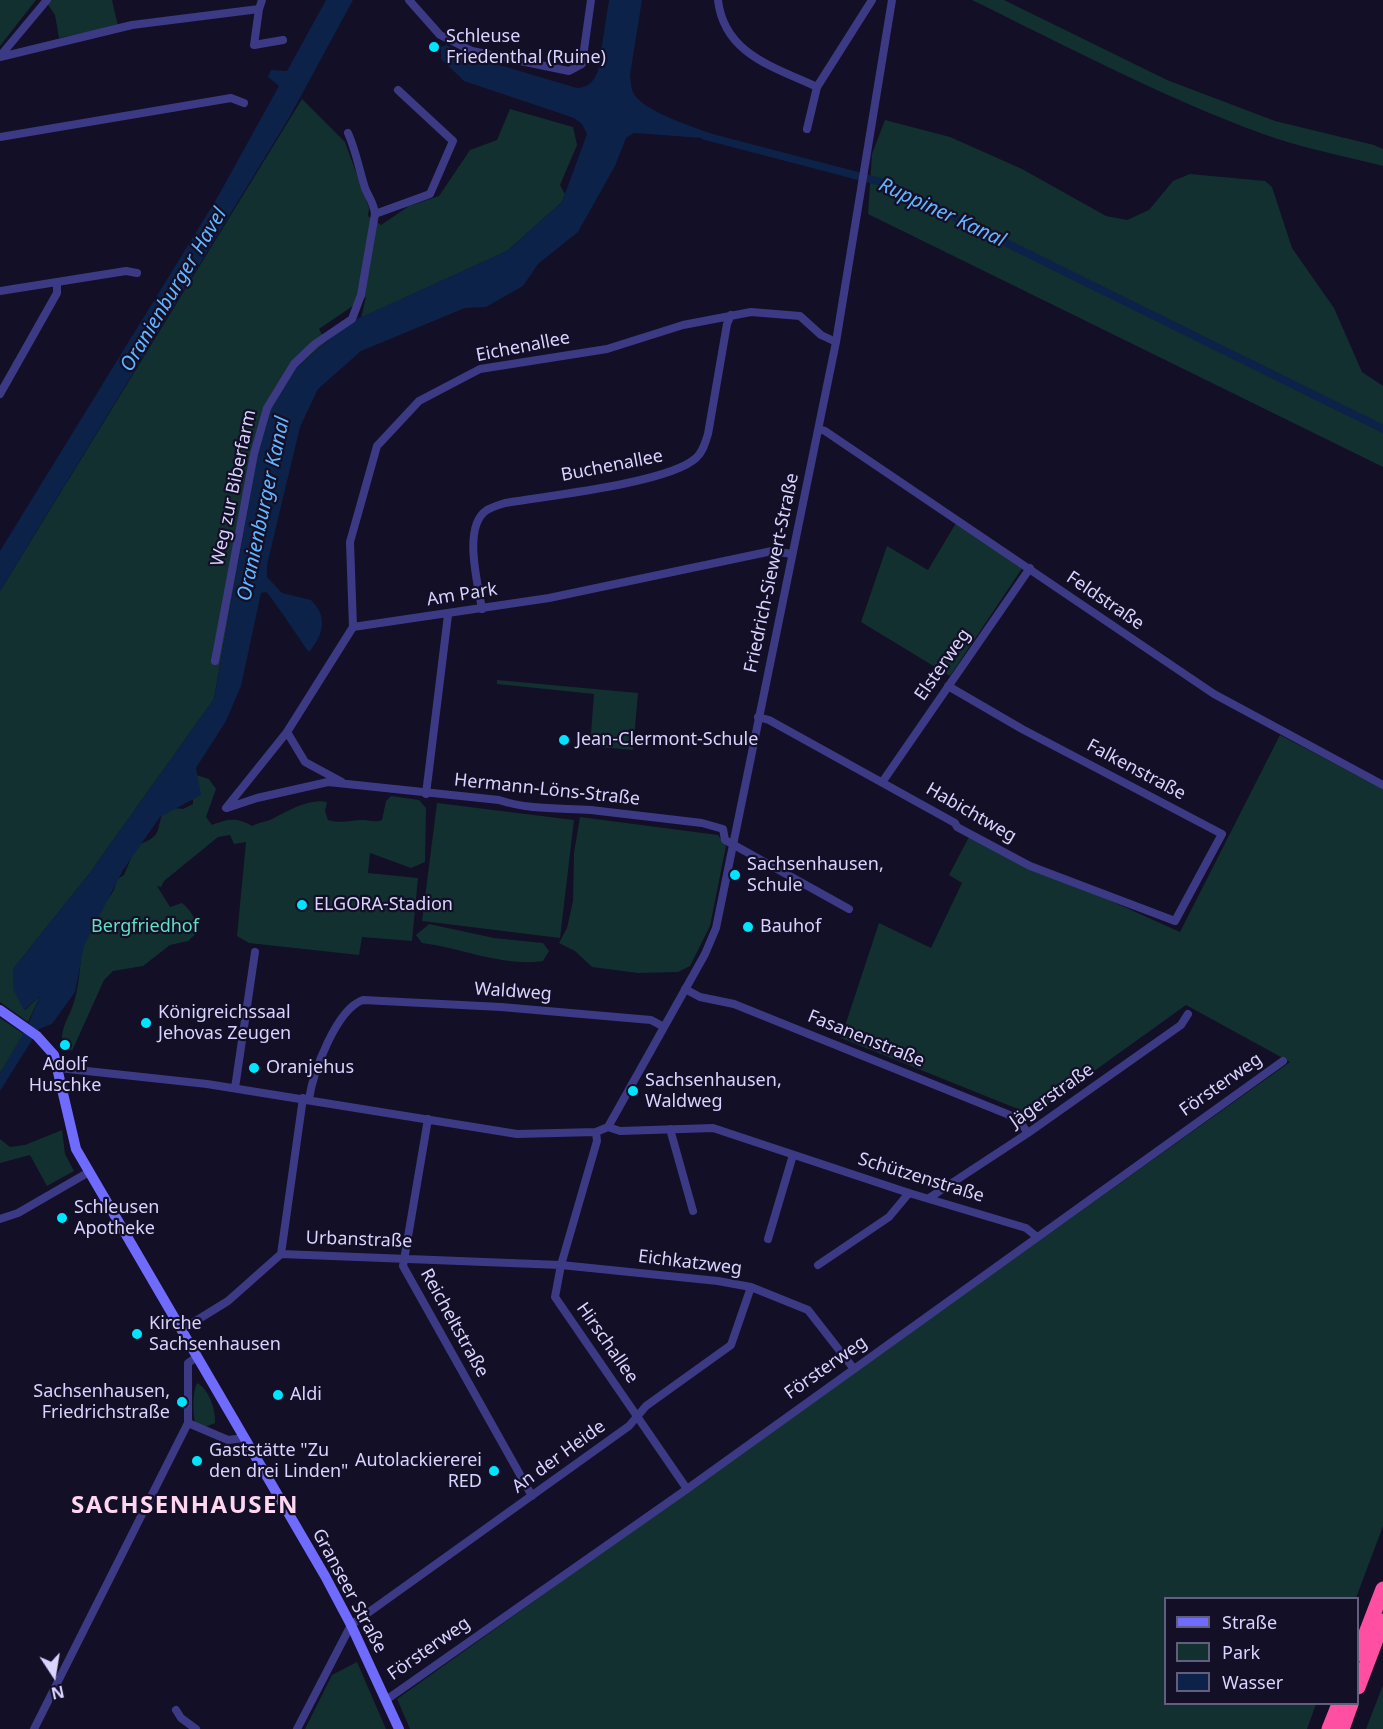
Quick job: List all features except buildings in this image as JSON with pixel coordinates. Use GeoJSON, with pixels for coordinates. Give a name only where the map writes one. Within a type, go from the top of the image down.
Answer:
{"type":"FeatureCollection","features":[{"type":"Feature","properties":{"kind":"highway"},"geometry":{"type":"LineString","coordinates":[[1359,1651],[1383,1588]]}},
{"type":"Feature","properties":{"kind":"highway"},"geometry":{"type":"LineString","coordinates":[[1359,1684],[1383,1621]]}},
{"type":"Feature","properties":{"kind":"highway"},"geometry":{"type":"LineString","coordinates":[[1329,1729],[1339,1705]]}},
{"type":"Feature","properties":{"kind":"highway"},"geometry":{"type":"LineString","coordinates":[[1342,1729],[1351,1705]]}},
{"type":"Feature","properties":{"kind":"main road","name":"Granseer Straße"},"geometry":{"type":"LineString","coordinates":[[0,1010],[48,1045],[59,1068],[72,1138],[89,1172],[351,1625],[399,1729]]}},
{"type":"Feature","properties":{"kind":"street"},"geometry":{"type":"LineString","coordinates":[[0,57],[47,0]]}},
{"type":"Feature","properties":{"kind":"street"},"geometry":{"type":"LineString","coordinates":[[409,0],[440,34],[472,51],[569,71],[582,64],[591,0]]}},
{"type":"Feature","properties":{"kind":"street"},"geometry":{"type":"LineString","coordinates":[[718,0],[720,17],[728,34],[746,51],[817,87]]}},
{"type":"Feature","properties":{"kind":"street"},"geometry":{"type":"LineString","coordinates":[[807,129],[817,87],[872,0]]}},
{"type":"Feature","properties":{"kind":"street","name":"Friedrich-Siewert-Straße"},"geometry":{"type":"LineString","coordinates":[[608,1127],[685,989],[716,928],[836,342],[892,0]]}},
{"type":"Feature","properties":{"kind":"street"},"geometry":{"type":"LineString","coordinates":[[0,57],[121,27],[261,5],[254,45],[283,40]]}},
{"type":"Feature","properties":{"kind":"street"},"geometry":{"type":"LineString","coordinates":[[375,214],[430,194],[453,141],[398,90]]}},
{"type":"Feature","properties":{"kind":"street"},"geometry":{"type":"LineString","coordinates":[[0,137],[231,98],[244,103]]}},
{"type":"Feature","properties":{"kind":"street","name":"Weg zur Biberfarm"},"geometry":{"type":"LineString","coordinates":[[215,661],[254,454],[267,408],[294,364],[315,344],[352,319],[361,295],[375,214],[374,202],[366,189],[357,152],[348,133]]}},
{"type":"Feature","properties":{"kind":"street"},"geometry":{"type":"LineString","coordinates":[[0,291],[126,271],[137,273]]}},
{"type":"Feature","properties":{"kind":"street"},"geometry":{"type":"LineString","coordinates":[[0,394],[57,293],[57,282]]}},
{"type":"Feature","properties":{"kind":"street","name":"Eichenallee"},"geometry":{"type":"LineString","coordinates":[[353,627],[351,542],[377,446],[419,401],[480,369],[607,349],[683,325],[731,315],[769,312],[800,316],[821,335],[836,342]]}},
{"type":"Feature","properties":{"kind":"street","name":"Buchenallee"},"geometry":{"type":"LineString","coordinates":[[482,609],[473,536],[477,522],[486,510],[505,503],[636,481],[677,470],[695,459],[702,451],[708,434],[727,324],[731,315]]}},
{"type":"Feature","properties":{"kind":"street","name":"Feldstraße"},"geometry":{"type":"LineString","coordinates":[[819,429],[1030,568],[1214,694],[1383,784]]}},
{"type":"Feature","properties":{"kind":"street","name":"Am Park"},"geometry":{"type":"LineString","coordinates":[[353,627],[448,615],[561,595],[772,551],[792,554]]}},
{"type":"Feature","properties":{"kind":"street","name":"Elsterweg"},"geometry":{"type":"LineString","coordinates":[[883,781],[1030,568]]}},
{"type":"Feature","properties":{"kind":"street"},"geometry":{"type":"LineString","coordinates":[[426,794],[448,615]]}},
{"type":"Feature","properties":{"kind":"street"},"geometry":{"type":"LineString","coordinates":[[287,732],[353,627]]}},
{"type":"Feature","properties":{"kind":"street","name":"Falkenstraße"},"geometry":{"type":"LineString","coordinates":[[948,686],[1023,729],[1222,834],[1175,921]]}},
{"type":"Feature","properties":{"kind":"street","name":"Habichtweg"},"geometry":{"type":"LineString","coordinates":[[758,717],[769,720],[883,781],[956,823],[957,827],[1030,866],[1175,921]]}},
{"type":"Feature","properties":{"kind":"street","name":"Hermann-Löns-Straße"},"geometry":{"type":"LineString","coordinates":[[347,785],[305,762],[287,732],[226,808],[318,783],[702,823],[723,829],[726,840],[849,909]]}},
{"type":"Feature","properties":{"kind":"street"},"geometry":{"type":"LineString","coordinates":[[235,1088],[255,952]]}},
{"type":"Feature","properties":{"kind":"street","name":"Fasanenstraße"},"geometry":{"type":"LineString","coordinates":[[685,989],[700,997],[734,1004],[1017,1118],[1028,1133]]}},
{"type":"Feature","properties":{"kind":"street","name":"Waldweg"},"geometry":{"type":"LineString","coordinates":[[306,1099],[333,1033],[344,1014],[359,1002],[368,999],[501,1007],[651,1020],[664,1026]]}},
{"type":"Feature","properties":{"kind":"street","name":"Jägerstraße"},"geometry":{"type":"LineString","coordinates":[[929,1198],[1028,1133],[1181,1025],[1188,1014]]}},
{"type":"Feature","properties":{"kind":"street","name":"Försterweg"},"geometry":{"type":"LineString","coordinates":[[386,1700],[687,1489],[1283,1061]]}},
{"type":"Feature","properties":{"kind":"street"},"geometry":{"type":"LineString","coordinates":[[59,1068],[119,1073],[235,1088],[517,1134],[596,1132],[608,1127]]}},
{"type":"Feature","properties":{"kind":"street"},"geometry":{"type":"LineString","coordinates":[[280,1254],[306,1099]]}},
{"type":"Feature","properties":{"kind":"street","name":"Reicheltstraße"},"geometry":{"type":"LineString","coordinates":[[428,1119],[403,1266],[532,1496]]}},
{"type":"Feature","properties":{"kind":"street","name":"Schützenstraße"},"geometry":{"type":"LineString","coordinates":[[608,1127],[620,1131],[713,1128],[909,1193],[1026,1228],[1037,1237]]}},
{"type":"Feature","properties":{"kind":"street"},"geometry":{"type":"LineString","coordinates":[[670,1129],[693,1211]]}},
{"type":"Feature","properties":{"kind":"street","name":"Hirschallee"},"geometry":{"type":"LineString","coordinates":[[596,1132],[597,1141],[561,1265],[555,1297],[687,1489]]}},
{"type":"Feature","properties":{"kind":"street"},"geometry":{"type":"LineString","coordinates":[[768,1239],[793,1155]]}},
{"type":"Feature","properties":{"kind":"street"},"geometry":{"type":"LineString","coordinates":[[0,1219],[18,1213],[89,1172]]}},
{"type":"Feature","properties":{"kind":"street"},"geometry":{"type":"LineString","coordinates":[[818,1265],[889,1217],[909,1193]]}},
{"type":"Feature","properties":{"kind":"street","name":"Urbanstraße"},"geometry":{"type":"LineString","coordinates":[[181,1329],[228,1301],[280,1254],[561,1265]]}},
{"type":"Feature","properties":{"kind":"street","name":"Eichkatzweg"},"geometry":{"type":"LineString","coordinates":[[561,1265],[718,1281],[751,1287],[808,1310],[854,1369]]}},
{"type":"Feature","properties":{"kind":"street","name":"An der Heide"},"geometry":{"type":"LineString","coordinates":[[351,1625],[629,1426],[646,1406],[731,1345],[751,1287]]}},
{"type":"Feature","properties":{"kind":"street"},"geometry":{"type":"LineString","coordinates":[[34,1729],[188,1424],[188,1363],[197,1357]]}},
{"type":"Feature","properties":{"kind":"street"},"geometry":{"type":"LineString","coordinates":[[188,1424],[228,1440],[244,1438]]}},
{"type":"Feature","properties":{"kind":"street"},"geometry":{"type":"LineString","coordinates":[[297,1729],[351,1625]]}},
{"type":"Feature","properties":{"kind":"street"},"geometry":{"type":"LineString","coordinates":[[176,1710],[181,1718],[196,1729]]}},
{"type":"Feature","properties":{"kind":"green space"},"geometry":{"type":"Polygon","coordinates":[[[0,0],[36,0],[0,46],[0,0]]]}},
{"type":"Feature","properties":{"kind":"green space"},"geometry":{"type":"Polygon","coordinates":[[[45,0],[112,0],[118,26],[59,38],[55,15],[45,0]]]}},
{"type":"Feature","properties":{"kind":"green space"},"geometry":{"type":"Polygon","coordinates":[[[972,0],[1004,0],[1167,80],[1275,121],[1374,145],[1383,149],[1383,166],[1293,144],[1225,120],[1116,71],[972,0]]]}},
{"type":"Feature","properties":{"kind":"green space"},"geometry":{"type":"Polygon","coordinates":[[[302,99],[345,142],[369,208],[368,216],[381,225],[409,206],[439,196],[470,150],[497,140],[510,109],[573,127],[577,145],[560,185],[565,194],[562,202],[507,251],[361,318],[366,297],[319,329],[326,342],[295,369],[259,445],[214,699],[89,874],[13,969],[25,1010],[40,996],[28,1022],[0,1002],[0,591],[302,99]]]}},
{"type":"Feature","properties":{"kind":"green space"},"geometry":{"type":"Polygon","coordinates":[[[885,120],[950,137],[1022,169],[1106,216],[1127,220],[1149,210],[1173,181],[1190,174],[1265,181],[1272,187],[1292,248],[1334,308],[1362,372],[1383,386],[1383,467],[868,214],[872,154],[885,120]]]}},
{"type":"Feature","properties":{"kind":"green space"},"geometry":{"type":"Polygon","coordinates":[[[956,523],[1023,567],[950,676],[861,622],[887,546],[928,570],[956,523]]]}},
{"type":"Feature","properties":{"kind":"green space"},"geometry":{"type":"Polygon","coordinates":[[[497,680],[638,693],[633,750],[590,746],[594,694],[497,684],[497,680]]]}},
{"type":"Feature","properties":{"kind":"green space"},"geometry":{"type":"Polygon","coordinates":[[[1280,735],[1383,789],[1383,1526],[1356,1597],[1164,1597],[1164,1705],[1316,1705],[1307,1729],[410,1729],[397,1699],[1290,1062],[1186,1005],[1033,1115],[841,1038],[879,923],[931,948],[962,883],[949,875],[969,837],[1180,932],[1280,735]]]}},
{"type":"Feature","properties":{"kind":"green space","name":"Bergfriedhof"},"geometry":{"type":"Polygon","coordinates":[[[193,774],[209,779],[216,789],[206,817],[212,825],[232,820],[252,826],[300,806],[320,801],[327,802],[325,811],[328,820],[337,822],[377,821],[382,820],[386,801],[391,796],[419,800],[426,808],[425,862],[411,868],[370,853],[368,873],[418,878],[412,941],[362,937],[359,955],[249,943],[237,936],[246,842],[234,844],[230,835],[218,837],[164,881],[161,887],[157,886],[170,907],[182,903],[188,908],[199,931],[188,941],[170,945],[143,966],[113,971],[104,980],[72,1051],[62,1041],[62,1036],[77,993],[89,920],[112,893],[116,880],[124,875],[136,846],[156,834],[166,807],[183,809],[193,804],[193,774]]]}},
{"type":"Feature","properties":{"kind":"green space"},"geometry":{"type":"Polygon","coordinates":[[[437,803],[574,820],[560,938],[422,921],[437,803]]]}},
{"type":"Feature","properties":{"kind":"green space"},"geometry":{"type":"Polygon","coordinates":[[[580,817],[718,835],[726,846],[710,926],[690,966],[678,972],[638,973],[592,967],[575,951],[559,943],[567,928],[573,901],[574,853],[580,817]]]}},
{"type":"Feature","properties":{"kind":"green space"},"geometry":{"type":"Polygon","coordinates":[[[429,924],[494,938],[543,943],[549,951],[543,961],[528,962],[498,959],[422,943],[416,935],[429,924]]]}},
{"type":"Feature","properties":{"kind":"green space"},"geometry":{"type":"Polygon","coordinates":[[[0,1018],[24,1034],[0,1073],[0,1018]]]}},
{"type":"Feature","properties":{"kind":"green space"},"geometry":{"type":"Polygon","coordinates":[[[62,1130],[65,1154],[74,1171],[47,1186],[30,1155],[0,1163],[0,1139],[10,1147],[25,1145],[62,1130]]]}},
{"type":"Feature","properties":{"kind":"green space"},"geometry":{"type":"Polygon","coordinates":[[[197,1383],[211,1400],[214,1412],[215,1423],[205,1427],[195,1423],[193,1403],[197,1383]]]}},
{"type":"Feature","properties":{"kind":"green space"},"geometry":{"type":"Polygon","coordinates":[[[357,1662],[386,1729],[305,1729],[332,1675],[357,1662]]]}},
{"type":"Feature","properties":{"kind":"green space"},"geometry":{"type":"Polygon","coordinates":[[[1383,1685],[1383,1729],[1366,1729],[1383,1685]]]}},
{"type":"Feature","properties":{"kind":"water","name":"Oranienburger Havel"},"geometry":{"type":"Polygon","coordinates":[[[326,0],[353,0],[289,118],[0,591],[0,551],[217,198],[279,86],[268,77],[271,70],[287,71],[326,0]]]}},
{"type":"Feature","properties":{"kind":"water","name":"Oranienburger Kanal"},"geometry":{"type":"Polygon","coordinates":[[[609,0],[642,0],[630,75],[632,90],[636,97],[666,116],[729,140],[634,133],[626,138],[615,166],[578,232],[538,264],[523,286],[486,307],[465,308],[361,351],[318,389],[300,427],[267,565],[267,577],[282,593],[311,600],[316,606],[322,619],[318,639],[309,652],[269,595],[266,592],[261,593],[241,686],[226,721],[196,768],[201,795],[160,817],[123,870],[84,946],[75,992],[52,1024],[39,1029],[0,1091],[0,1073],[27,1027],[40,996],[24,1010],[13,989],[13,969],[89,874],[214,699],[259,445],[273,406],[295,369],[348,323],[507,251],[562,202],[587,134],[582,124],[574,118],[464,81],[441,59],[441,47],[446,45],[476,58],[577,88],[585,86],[592,81],[598,71],[609,0]]]}},
{"type":"Feature","properties":{"kind":"waterway","name":"Ruppiner Kanal"},"geometry":{"type":"LineString","coordinates":[[705,136],[885,183],[1383,429]]}},
{"type":"Feature","properties":{"kind":"place","name":"Schleuse Friedenthal (Ruine)"},"geometry":{"type":"Point","coordinates":[434,47]}},
{"type":"Feature","properties":{"kind":"place","name":"Jean-Clermont-Schule"},"geometry":{"type":"Point","coordinates":[564,740]}},
{"type":"Feature","properties":{"kind":"place","name":"Sachsenhausen, Schule"},"geometry":{"type":"Point","coordinates":[735,875]}},
{"type":"Feature","properties":{"kind":"place","name":"ELGORA-Stadion"},"geometry":{"type":"Point","coordinates":[302,905]}},
{"type":"Feature","properties":{"kind":"place","name":"Bauhof"},"geometry":{"type":"Point","coordinates":[748,927]}},
{"type":"Feature","properties":{"kind":"place","name":"Königreichssaal Jehovas Zeugen"},"geometry":{"type":"Point","coordinates":[146,1023]}},
{"type":"Feature","properties":{"kind":"place","name":"Adolf Huschke"},"geometry":{"type":"Point","coordinates":[65,1045]}},
{"type":"Feature","properties":{"kind":"place","name":"Oranjehus"},"geometry":{"type":"Point","coordinates":[254,1068]}},
{"type":"Feature","properties":{"kind":"place","name":"Sachsenhausen, Waldweg"},"geometry":{"type":"Point","coordinates":[633,1091]}},
{"type":"Feature","properties":{"kind":"place","name":"Schleusen Apotheke"},"geometry":{"type":"Point","coordinates":[62,1218]}},
{"type":"Feature","properties":{"kind":"place","name":"Kirche Sachsenhausen"},"geometry":{"type":"Point","coordinates":[137,1334]}},
{"type":"Feature","properties":{"kind":"place","name":"Aldi"},"geometry":{"type":"Point","coordinates":[278,1395]}},
{"type":"Feature","properties":{"kind":"place","name":"Sachsenhausen, Friedrichstraße"},"geometry":{"type":"Point","coordinates":[182,1402]}},
{"type":"Feature","properties":{"kind":"place","name":"Gaststätte \"Zu den drei Linden\""},"geometry":{"type":"Point","coordinates":[197,1461]}},
{"type":"Feature","properties":{"kind":"place","name":"Autolackiererei RED"},"geometry":{"type":"Point","coordinates":[494,1471]}},
{"type":"Feature","properties":{"kind":"district","name":"SACHSENHAUSEN"},"geometry":{"type":"Point","coordinates":[185,1506]}}]}
